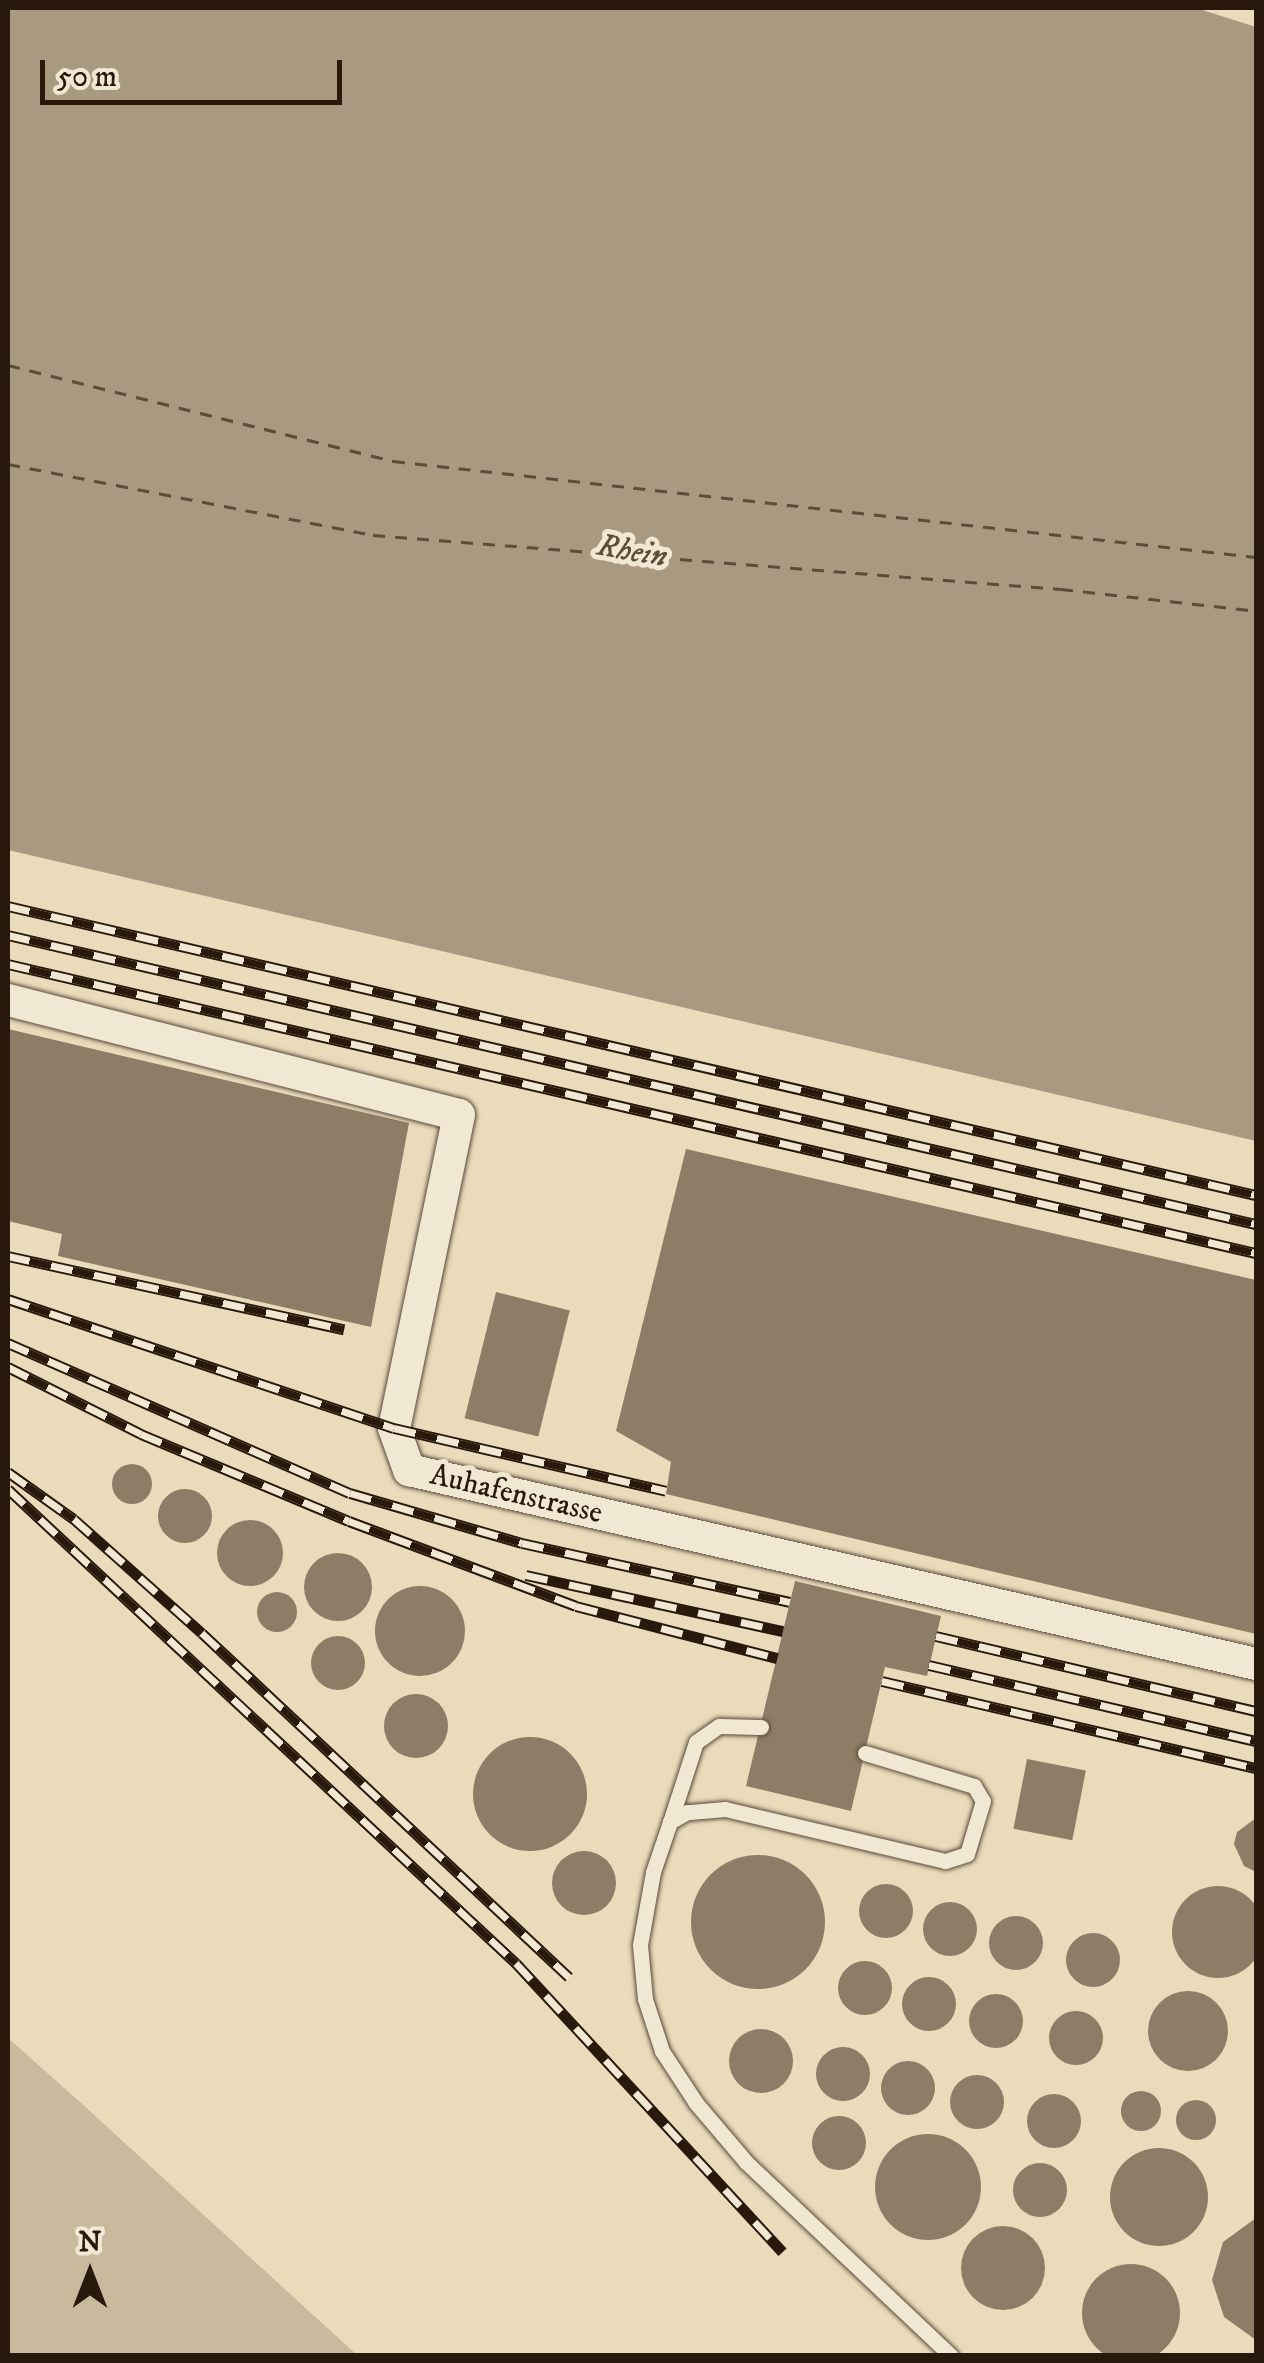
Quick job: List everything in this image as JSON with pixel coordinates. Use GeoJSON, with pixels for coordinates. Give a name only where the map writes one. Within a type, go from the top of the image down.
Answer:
{"type":"FeatureCollection","features":[{"type":"Feature","properties":{"kind":"street","name":"Auhafenstrasse"},"geometry":{"type":"LineString","coordinates":[[8,1000],[459,1116],[394,1428],[408,1470],[1256,1664]]}},
{"type":"Feature","properties":{"kind":"lane"},"geometry":{"type":"LineString","coordinates":[[760,1727],[719,1726],[696,1742],[670,1822],[640,1945],[646,1999],[662,2052],[746,2162],[950,2356]]}},
{"type":"Feature","properties":{"kind":"lane"},"geometry":{"type":"LineString","coordinates":[[670,1822],[686,1812],[725,1809],[944,1861],[967,1854],[983,1800],[974,1786],[864,1753]]}},
{"type":"Feature","properties":{"kind":"shaded area"},"geometry":{"type":"Polygon","coordinates":[[[8,2038],[81,2103],[357,2355],[8,2355],[8,2038]]]}},
{"type":"Feature","properties":{"kind":"water","name":"Rhein"},"geometry":{"type":"Polygon","coordinates":[[[8,8],[1196,8],[1256,27],[1256,1141],[8,850],[8,8]]]}},
{"type":"Feature","properties":{"kind":"building"},"geometry":{"type":"Polygon","coordinates":[[[8,1029],[409,1123],[371,1327],[58,1256],[62,1234],[8,1221],[8,1029]]]}},
{"type":"Feature","properties":{"kind":"building"},"geometry":{"type":"Polygon","coordinates":[[[686,1149],[1256,1280],[1256,1634],[666,1494],[671,1462],[616,1431],[686,1149]]]}},
{"type":"Feature","properties":{"kind":"building"},"geometry":{"type":"Polygon","coordinates":[[[496,1292],[570,1310],[538,1437],[465,1418],[496,1292]]]}},
{"type":"Feature","properties":{"kind":"building"},"geometry":{"type":"Polygon","coordinates":[[[132,1464],[146,1470],[152,1484],[146,1498],[132,1504],[118,1498],[112,1484],[118,1470],[132,1464]]]}},
{"type":"Feature","properties":{"kind":"building"},"geometry":{"type":"Polygon","coordinates":[[[185,1489],[204,1497],[212,1516],[204,1535],[185,1543],[166,1535],[158,1516],[166,1497],[185,1489]]]}},
{"type":"Feature","properties":{"kind":"building"},"geometry":{"type":"Polygon","coordinates":[[[250,1520],[274,1529],[283,1553],[274,1577],[250,1586],[226,1577],[217,1553],[226,1529],[250,1520]]]}},
{"type":"Feature","properties":{"kind":"building"},"geometry":{"type":"Polygon","coordinates":[[[338,1553],[362,1563],[372,1587],[362,1611],[338,1621],[314,1611],[304,1587],[314,1563],[338,1553]]]}},
{"type":"Feature","properties":{"kind":"building"},"geometry":{"type":"Polygon","coordinates":[[[795,1581],[941,1616],[927,1676],[885,1667],[851,1811],[746,1786],[795,1581]]]}},
{"type":"Feature","properties":{"kind":"building"},"geometry":{"type":"Polygon","coordinates":[[[411,1586],[429,1586],[445,1593],[458,1606],[465,1631],[458,1656],[445,1669],[429,1676],[411,1676],[395,1669],[382,1656],[375,1640],[375,1622],[382,1606],[395,1593],[411,1586]]]}},
{"type":"Feature","properties":{"kind":"building"},"geometry":{"type":"Polygon","coordinates":[[[277,1592],[291,1598],[297,1612],[291,1626],[277,1632],[263,1626],[257,1612],[263,1598],[277,1592]]]}},
{"type":"Feature","properties":{"kind":"building"},"geometry":{"type":"Polygon","coordinates":[[[338,1636],[357,1644],[365,1663],[357,1682],[338,1690],[319,1682],[311,1663],[319,1644],[338,1636]]]}},
{"type":"Feature","properties":{"kind":"building"},"geometry":{"type":"Polygon","coordinates":[[[416,1694],[439,1703],[448,1726],[439,1749],[416,1758],[393,1749],[384,1726],[393,1703],[416,1694]]]}},
{"type":"Feature","properties":{"kind":"building"},"geometry":{"type":"Polygon","coordinates":[[[530,1737],[562,1746],[578,1762],[587,1794],[578,1826],[562,1842],[530,1851],[498,1842],[482,1826],[473,1794],[482,1762],[498,1746],[530,1737]]]}},
{"type":"Feature","properties":{"kind":"building"},"geometry":{"type":"Polygon","coordinates":[[[1027,1759],[1086,1770],[1072,1840],[1013,1829],[1027,1759]]]}},
{"type":"Feature","properties":{"kind":"building"},"geometry":{"type":"Polygon","coordinates":[[[1256,1818],[1256,1872],[1244,1866],[1234,1844],[1237,1832],[1256,1818]]]}},
{"type":"Feature","properties":{"kind":"building"},"geometry":{"type":"Polygon","coordinates":[[[584,1851],[607,1860],[616,1883],[607,1906],[584,1915],[561,1906],[552,1883],[561,1860],[584,1851]]]}},
{"type":"Feature","properties":{"kind":"building"},"geometry":{"type":"Polygon","coordinates":[[[758,1855],[784,1860],[806,1874],[820,1896],[825,1922],[820,1948],[806,1970],[784,1984],[758,1989],[732,1984],[710,1970],[696,1948],[691,1922],[696,1896],[710,1874],[732,1860],[758,1855]]]}},
{"type":"Feature","properties":{"kind":"building"},"geometry":{"type":"Polygon","coordinates":[[[886,1884],[905,1892],[913,1911],[905,1930],[886,1938],[867,1930],[859,1911],[867,1892],[886,1884]]]}},
{"type":"Feature","properties":{"kind":"building"},"geometry":{"type":"Polygon","coordinates":[[[1218,1886],[1244,1894],[1256,1906],[1264,1932],[1256,1958],[1244,1970],[1218,1978],[1192,1970],[1180,1958],[1172,1932],[1180,1906],[1192,1894],[1218,1886]]]}},
{"type":"Feature","properties":{"kind":"building"},"geometry":{"type":"Polygon","coordinates":[[[950,1902],[969,1910],[977,1929],[969,1948],[950,1956],[931,1948],[923,1929],[931,1910],[950,1902]]]}},
{"type":"Feature","properties":{"kind":"building"},"geometry":{"type":"Polygon","coordinates":[[[1016,1916],[1035,1924],[1043,1943],[1035,1962],[1016,1970],[997,1962],[989,1943],[997,1924],[1016,1916]]]}},
{"type":"Feature","properties":{"kind":"building"},"geometry":{"type":"Polygon","coordinates":[[[1093,1933],[1112,1941],[1120,1960],[1112,1979],[1093,1987],[1074,1979],[1066,1960],[1074,1941],[1093,1933]]]}},
{"type":"Feature","properties":{"kind":"building"},"geometry":{"type":"Polygon","coordinates":[[[865,1961],[884,1969],[892,1988],[884,2007],[865,2015],[846,2007],[838,1988],[846,1969],[865,1961]]]}},
{"type":"Feature","properties":{"kind":"building"},"geometry":{"type":"Polygon","coordinates":[[[929,1977],[948,1985],[956,2004],[948,2023],[929,2031],[910,2023],[902,2004],[910,1985],[929,1977]]]}},
{"type":"Feature","properties":{"kind":"building"},"geometry":{"type":"Polygon","coordinates":[[[1188,1991],[1203,1994],[1216,2003],[1225,2016],[1225,2046],[1216,2059],[1203,2068],[1188,2071],[1173,2068],[1160,2059],[1151,2046],[1148,2031],[1151,2016],[1160,2003],[1173,1994],[1188,1991]]]}},
{"type":"Feature","properties":{"kind":"building"},"geometry":{"type":"Polygon","coordinates":[[[996,1994],[1015,2002],[1023,2021],[1015,2040],[996,2048],[977,2040],[969,2021],[977,2002],[996,1994]]]}},
{"type":"Feature","properties":{"kind":"building"},"geometry":{"type":"Polygon","coordinates":[[[1076,2011],[1095,2019],[1103,2038],[1095,2057],[1076,2065],[1057,2057],[1049,2038],[1057,2019],[1076,2011]]]}},
{"type":"Feature","properties":{"kind":"building"},"geometry":{"type":"Polygon","coordinates":[[[761,2029],[784,2038],[793,2061],[784,2084],[761,2093],[738,2084],[729,2061],[738,2038],[761,2029]]]}},
{"type":"Feature","properties":{"kind":"building"},"geometry":{"type":"Polygon","coordinates":[[[843,2047],[862,2055],[870,2074],[862,2093],[843,2101],[824,2093],[816,2074],[824,2055],[843,2047]]]}},
{"type":"Feature","properties":{"kind":"building"},"geometry":{"type":"Polygon","coordinates":[[[908,2061],[927,2069],[935,2088],[927,2107],[908,2115],[889,2107],[881,2088],[889,2069],[908,2061]]]}},
{"type":"Feature","properties":{"kind":"building"},"geometry":{"type":"Polygon","coordinates":[[[977,2075],[996,2083],[1004,2102],[996,2121],[977,2129],[958,2121],[950,2102],[958,2083],[977,2075]]]}},
{"type":"Feature","properties":{"kind":"building"},"geometry":{"type":"Polygon","coordinates":[[[1141,2091],[1155,2097],[1161,2111],[1155,2125],[1141,2131],[1127,2125],[1121,2111],[1127,2097],[1141,2091]]]}},
{"type":"Feature","properties":{"kind":"building"},"geometry":{"type":"Polygon","coordinates":[[[1054,2094],[1073,2102],[1081,2121],[1073,2140],[1054,2148],[1035,2140],[1027,2121],[1035,2102],[1054,2094]]]}},
{"type":"Feature","properties":{"kind":"building"},"geometry":{"type":"Polygon","coordinates":[[[1196,2100],[1210,2106],[1216,2120],[1210,2134],[1196,2140],[1182,2134],[1176,2120],[1182,2106],[1196,2100]]]}},
{"type":"Feature","properties":{"kind":"building"},"geometry":{"type":"Polygon","coordinates":[[[839,2116],[858,2124],[866,2143],[858,2162],[839,2170],[820,2162],[812,2143],[820,2124],[839,2116]]]}},
{"type":"Feature","properties":{"kind":"building"},"geometry":{"type":"Polygon","coordinates":[[[928,2134],[948,2138],[966,2149],[977,2167],[981,2187],[977,2207],[966,2225],[948,2236],[928,2240],[908,2236],[890,2225],[879,2207],[875,2187],[879,2167],[890,2149],[908,2138],[928,2134]]]}},
{"type":"Feature","properties":{"kind":"building"},"geometry":{"type":"Polygon","coordinates":[[[1159,2148],[1178,2151],[1194,2162],[1205,2178],[1205,2216],[1194,2232],[1178,2243],[1159,2246],[1140,2243],[1124,2232],[1113,2216],[1110,2197],[1113,2178],[1124,2162],[1140,2151],[1159,2148]]]}},
{"type":"Feature","properties":{"kind":"building"},"geometry":{"type":"Polygon","coordinates":[[[1040,2163],[1059,2171],[1067,2190],[1059,2209],[1040,2217],[1021,2209],[1013,2190],[1021,2171],[1040,2163]]]}},
{"type":"Feature","properties":{"kind":"building"},"geometry":{"type":"Polygon","coordinates":[[[1256,2218],[1256,2340],[1224,2317],[1212,2280],[1223,2242],[1256,2218]]]}},
{"type":"Feature","properties":{"kind":"building"},"geometry":{"type":"Polygon","coordinates":[[[995,2226],[1011,2226],[1027,2233],[1038,2244],[1045,2268],[1042,2284],[1033,2298],[1011,2310],[995,2310],[979,2303],[968,2292],[961,2276],[961,2260],[968,2244],[979,2233],[995,2226]]]}},
{"type":"Feature","properties":{"kind":"building"},"geometry":{"type":"Polygon","coordinates":[[[1131,2264],[1150,2268],[1166,2278],[1176,2294],[1180,2313],[1176,2332],[1166,2348],[1150,2358],[1131,2362],[1112,2358],[1096,2348],[1086,2332],[1082,2313],[1086,2294],[1096,2278],[1112,2268],[1131,2264]]]}},
{"type":"Feature","properties":{"kind":"ferry route"},"geometry":{"type":"LineString","coordinates":[[8,365],[393,461],[1256,557]]}},
{"type":"Feature","properties":{"kind":"ferry route"},"geometry":{"type":"LineString","coordinates":[[8,464],[373,535],[1061,589],[1256,611]]}},
{"type":"Feature","properties":{"kind":"railway"},"geometry":{"type":"LineString","coordinates":[[8,906],[1256,1195]]}},
{"type":"Feature","properties":{"kind":"railway"},"geometry":{"type":"LineString","coordinates":[[8,935],[1256,1224]]}},
{"type":"Feature","properties":{"kind":"railway"},"geometry":{"type":"LineString","coordinates":[[8,964],[1256,1253]]}},
{"type":"Feature","properties":{"kind":"railway"},"geometry":{"type":"LineString","coordinates":[[8,1256],[344,1329]]}},
{"type":"Feature","properties":{"kind":"railway"},"geometry":{"type":"LineString","coordinates":[[8,1299],[394,1428],[666,1491]]}},
{"type":"Feature","properties":{"kind":"railway"},"geometry":{"type":"LineString","coordinates":[[8,1343],[350,1493],[522,1543],[790,1602]]}},
{"type":"Feature","properties":{"kind":"railway"},"geometry":{"type":"LineString","coordinates":[[8,1367],[141,1434],[349,1521],[576,1606],[777,1658]]}},
{"type":"Feature","properties":{"kind":"railway"},"geometry":{"type":"LineString","coordinates":[[8,1472],[74,1519],[202,1633],[569,1977]]}},
{"type":"Feature","properties":{"kind":"railway"},"geometry":{"type":"LineString","coordinates":[[8,1489],[516,1963],[783,2252]]}},
{"type":"Feature","properties":{"kind":"railway"},"geometry":{"type":"LineString","coordinates":[[526,1575],[783,1631]]}},
{"type":"Feature","properties":{"kind":"railway"},"geometry":{"type":"LineString","coordinates":[[936,1636],[1256,1711]]}},
{"type":"Feature","properties":{"kind":"railway"},"geometry":{"type":"LineString","coordinates":[[929,1665],[1256,1741]]}},
{"type":"Feature","properties":{"kind":"railway"},"geometry":{"type":"LineString","coordinates":[[882,1681],[1256,1768]]}}]}
